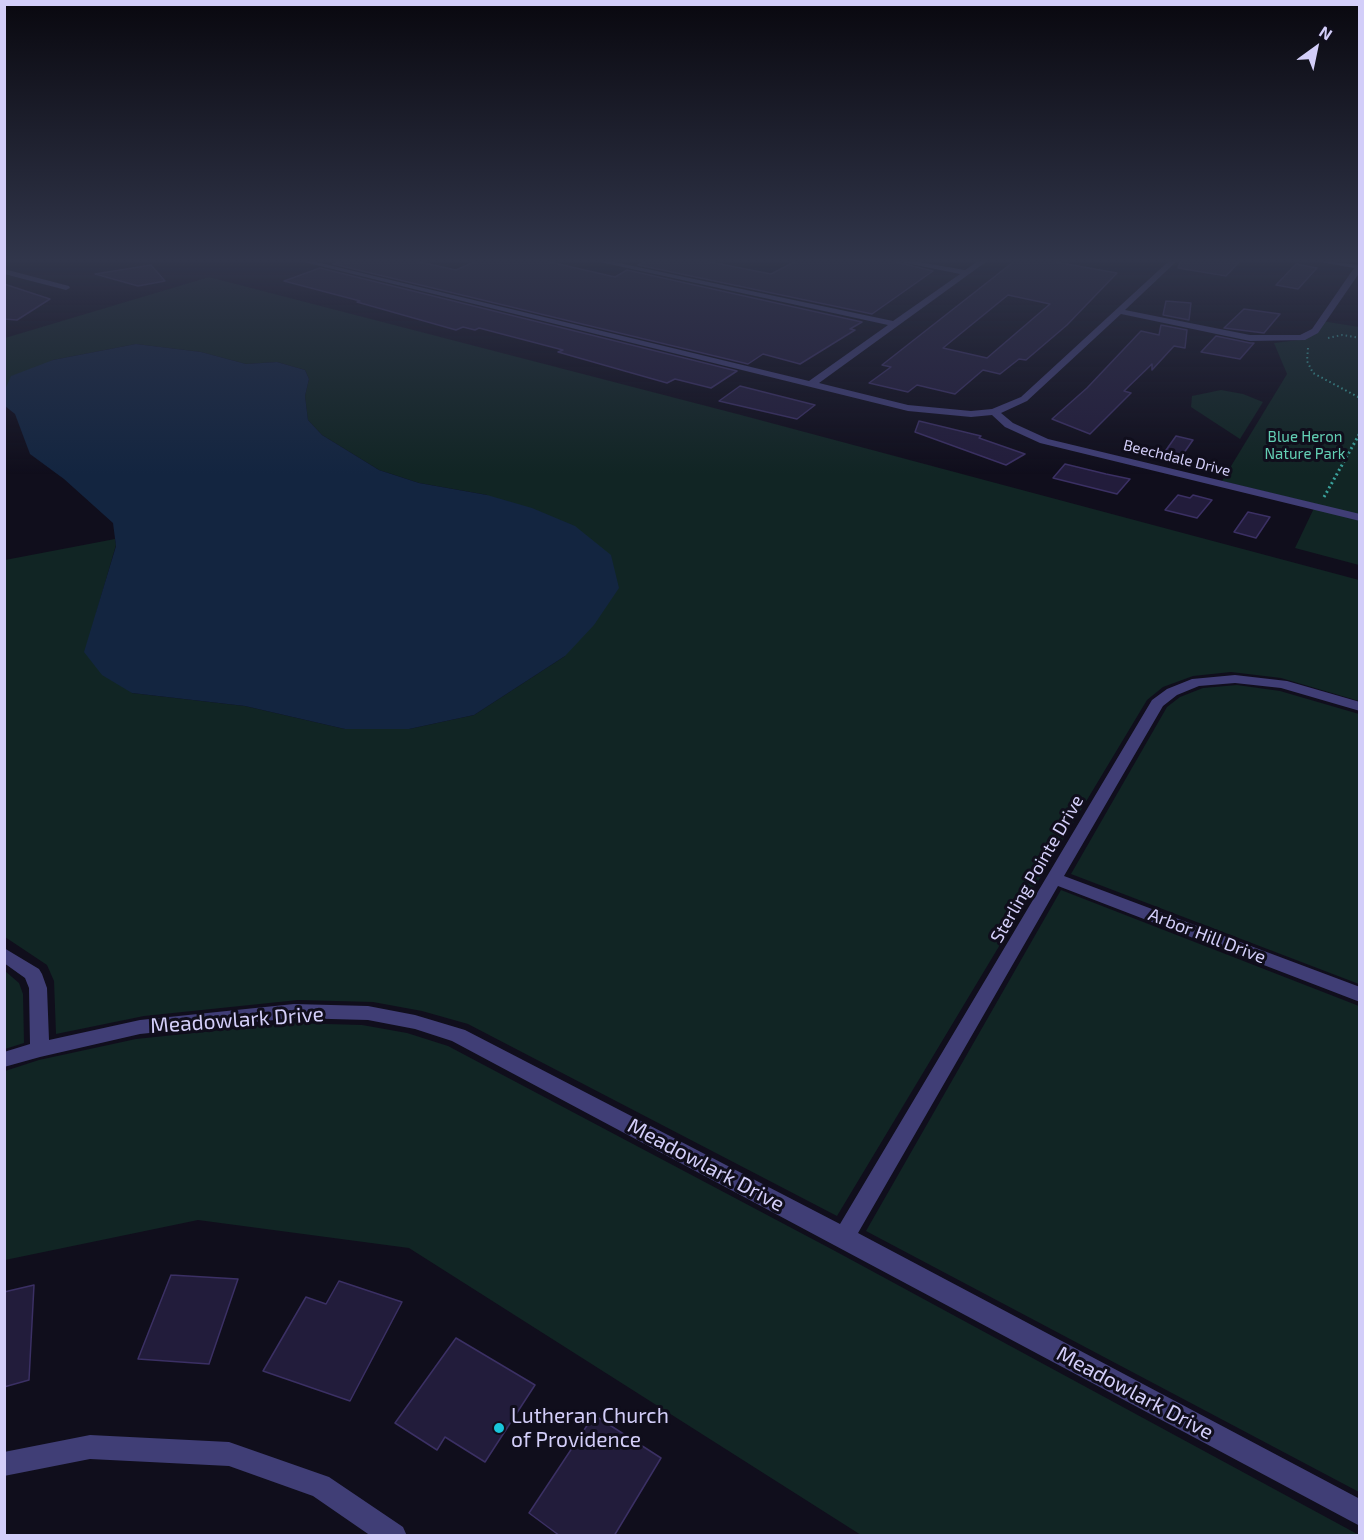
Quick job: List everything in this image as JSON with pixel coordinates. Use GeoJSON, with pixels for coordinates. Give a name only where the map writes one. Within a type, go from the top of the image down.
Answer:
{"type":"FeatureCollection","features":[{"type":"Feature","properties":{"kind":"street"},"geometry":{"type":"LineString","coordinates":[[589,331],[908,408],[971,414],[994,412],[1024,399],[1098,331]]}},
{"type":"Feature","properties":{"kind":"street"},"geometry":{"type":"LineString","coordinates":[[810,385],[885,331]]}},
{"type":"Feature","properties":{"kind":"street"},"geometry":{"type":"LineString","coordinates":[[1214,331],[1250,338],[1302,338],[1314,331]]}},
{"type":"Feature","properties":{"kind":"street","name":"Beechdale Drive"},"geometry":{"type":"LineString","coordinates":[[994,412],[1009,424],[1044,441],[1359,518]]}},
{"type":"Feature","properties":{"kind":"street","name":"Sterling Pointe Drive"},"geometry":{"type":"LineString","coordinates":[[844,1237],[1157,703],[1172,692],[1197,682],[1235,679],[1282,684],[1359,707]]}},
{"type":"Feature","properties":{"kind":"street","name":"Arbor Hill Drive"},"geometry":{"type":"LineString","coordinates":[[1054,878],[1359,995]]}},
{"type":"Feature","properties":{"kind":"street"},"geometry":{"type":"LineString","coordinates":[[4,954],[33,974],[36,981],[40,1049]]}},
{"type":"Feature","properties":{"kind":"street","name":"Meadowlark Drive"},"geometry":{"type":"LineString","coordinates":[[4,1060],[40,1049],[140,1027],[294,1011],[368,1013],[415,1022],[458,1035],[844,1237],[1359,1514]]}},
{"type":"Feature","properties":{"kind":"street"},"geometry":{"type":"LineString","coordinates":[[4,1464],[90,1447],[229,1454],[320,1486],[394,1536]]}},
{"type":"Feature","properties":{"kind":"path"},"geometry":{"type":"LineString","coordinates":[[1325,339],[1342,335],[1359,339]]}},
{"type":"Feature","properties":{"kind":"path"},"geometry":{"type":"LineString","coordinates":[[1307,345],[1309,354],[1307,361],[1313,373],[1359,398]]}},
{"type":"Feature","properties":{"kind":"path"},"geometry":{"type":"LineString","coordinates":[[1331,502],[1322,500],[1359,433]]}},
{"type":"Feature","properties":{"kind":"green space"},"geometry":{"type":"Polygon","coordinates":[[[29,331],[417,331],[1359,580],[1359,701],[1281,678],[1231,672],[1193,676],[1163,687],[1147,700],[837,1216],[468,1024],[422,1011],[373,1002],[298,1000],[144,1016],[56,1034],[54,981],[47,965],[5,937],[5,560],[115,539],[116,545],[96,614],[132,693],[245,706],[345,729],[409,729],[474,715],[565,656],[487,495],[419,483],[379,470],[322,435],[308,420],[305,396],[309,379],[305,370],[277,362],[246,364],[201,352],[136,344],[53,360],[5,392],[5,338],[29,331]]]}},
{"type":"Feature","properties":{"kind":"green space","name":"Blue Heron Nature Park"},"geometry":{"type":"Polygon","coordinates":[[[1313,331],[1359,331],[1359,565],[1295,548],[1316,504],[1222,481],[1287,374],[1274,343],[1306,339],[1313,331]]]}},
{"type":"Feature","properties":{"kind":"green space"},"geometry":{"type":"Polygon","coordinates":[[[1221,390],[1243,394],[1263,402],[1240,439],[1191,407],[1192,396],[1221,390]]]}},
{"type":"Feature","properties":{"kind":"green space"},"geometry":{"type":"Polygon","coordinates":[[[1237,685],[1280,691],[1359,714],[1359,984],[1071,874],[1167,707],[1180,697],[1203,688],[1237,685]]]}},
{"type":"Feature","properties":{"kind":"green space"},"geometry":{"type":"Polygon","coordinates":[[[1061,890],[1359,1006],[1359,1492],[866,1231],[1061,890]]]}},
{"type":"Feature","properties":{"kind":"green space"},"geometry":{"type":"Polygon","coordinates":[[[5,971],[19,983],[23,994],[24,1043],[5,1049],[5,971]]]}},
{"type":"Feature","properties":{"kind":"green space"},"geometry":{"type":"Polygon","coordinates":[[[290,1023],[362,1025],[407,1033],[448,1046],[835,1251],[1359,1535],[861,1535],[409,1248],[198,1220],[5,1260],[5,1071],[39,1060],[136,1039],[290,1023]]]}},
{"type":"Feature","properties":{"kind":"water"},"geometry":{"type":"Polygon","coordinates":[[[136,344],[201,352],[246,364],[277,362],[305,370],[309,379],[305,396],[308,420],[322,435],[379,470],[419,483],[487,495],[532,508],[575,526],[611,555],[619,588],[594,625],[565,656],[474,715],[409,729],[345,729],[245,706],[132,693],[102,675],[84,652],[116,546],[113,523],[64,479],[30,454],[15,414],[5,406],[4,392],[11,376],[53,360],[136,344]]]}},
{"type":"Feature","properties":{"kind":"building"},"geometry":{"type":"Polygon","coordinates":[[[490,331],[575,331],[737,371],[711,388],[675,379],[667,383],[558,352],[563,350],[490,331]]]}},
{"type":"Feature","properties":{"kind":"building"},"geometry":{"type":"Polygon","coordinates":[[[610,331],[854,331],[800,364],[763,354],[748,364],[610,331]]]}},
{"type":"Feature","properties":{"kind":"building"},"geometry":{"type":"Polygon","coordinates":[[[925,331],[964,331],[943,348],[987,358],[1019,331],[1060,331],[1026,360],[1019,359],[1000,374],[983,370],[955,394],[917,385],[908,392],[869,383],[891,367],[882,365],[925,331]]]}},
{"type":"Feature","properties":{"kind":"building"},"geometry":{"type":"Polygon","coordinates":[[[1141,331],[1159,335],[1160,331],[1187,331],[1185,348],[1174,346],[1152,370],[1152,364],[1124,391],[1131,393],[1090,434],[1052,419],[1087,388],[1141,331]]]}},
{"type":"Feature","properties":{"kind":"building"},"geometry":{"type":"Polygon","coordinates":[[[1216,336],[1254,343],[1240,359],[1201,352],[1216,336]]]}},
{"type":"Feature","properties":{"kind":"building"},"geometry":{"type":"Polygon","coordinates":[[[740,386],[815,405],[797,419],[719,401],[740,386]]]}},
{"type":"Feature","properties":{"kind":"building"},"geometry":{"type":"Polygon","coordinates":[[[919,421],[981,436],[979,438],[1025,454],[1006,465],[915,432],[919,421]]]}},
{"type":"Feature","properties":{"kind":"building"},"geometry":{"type":"Polygon","coordinates":[[[1176,436],[1193,440],[1181,457],[1164,453],[1176,436]]]}},
{"type":"Feature","properties":{"kind":"building"},"geometry":{"type":"Polygon","coordinates":[[[1065,464],[1130,479],[1117,494],[1053,478],[1065,464]]]}},
{"type":"Feature","properties":{"kind":"building"},"geometry":{"type":"Polygon","coordinates":[[[1178,495],[1190,498],[1193,495],[1212,500],[1197,518],[1165,510],[1178,495]]]}},
{"type":"Feature","properties":{"kind":"building"},"geometry":{"type":"Polygon","coordinates":[[[1248,512],[1270,517],[1256,538],[1234,532],[1248,512]]]}},
{"type":"Feature","properties":{"kind":"building"},"geometry":{"type":"Polygon","coordinates":[[[171,1275],[238,1279],[209,1364],[138,1359],[171,1275]]]}},
{"type":"Feature","properties":{"kind":"building"},"geometry":{"type":"Polygon","coordinates":[[[339,1281],[402,1302],[350,1401],[263,1371],[306,1297],[326,1304],[339,1281]]]}},
{"type":"Feature","properties":{"kind":"building"},"geometry":{"type":"Polygon","coordinates":[[[34,1285],[29,1380],[4,1387],[4,1292],[34,1285]]]}},
{"type":"Feature","properties":{"kind":"building"},"geometry":{"type":"Polygon","coordinates":[[[456,1338],[535,1385],[485,1462],[445,1437],[437,1450],[395,1423],[456,1338]]]}},
{"type":"Feature","properties":{"kind":"building"},"geometry":{"type":"Polygon","coordinates":[[[594,1415],[661,1458],[614,1536],[560,1536],[529,1513],[594,1415]]]}},
{"type":"Feature","properties":{"kind":"place","name":"Lutheran Church of Providence"},"geometry":{"type":"Point","coordinates":[499,1428]}}]}
